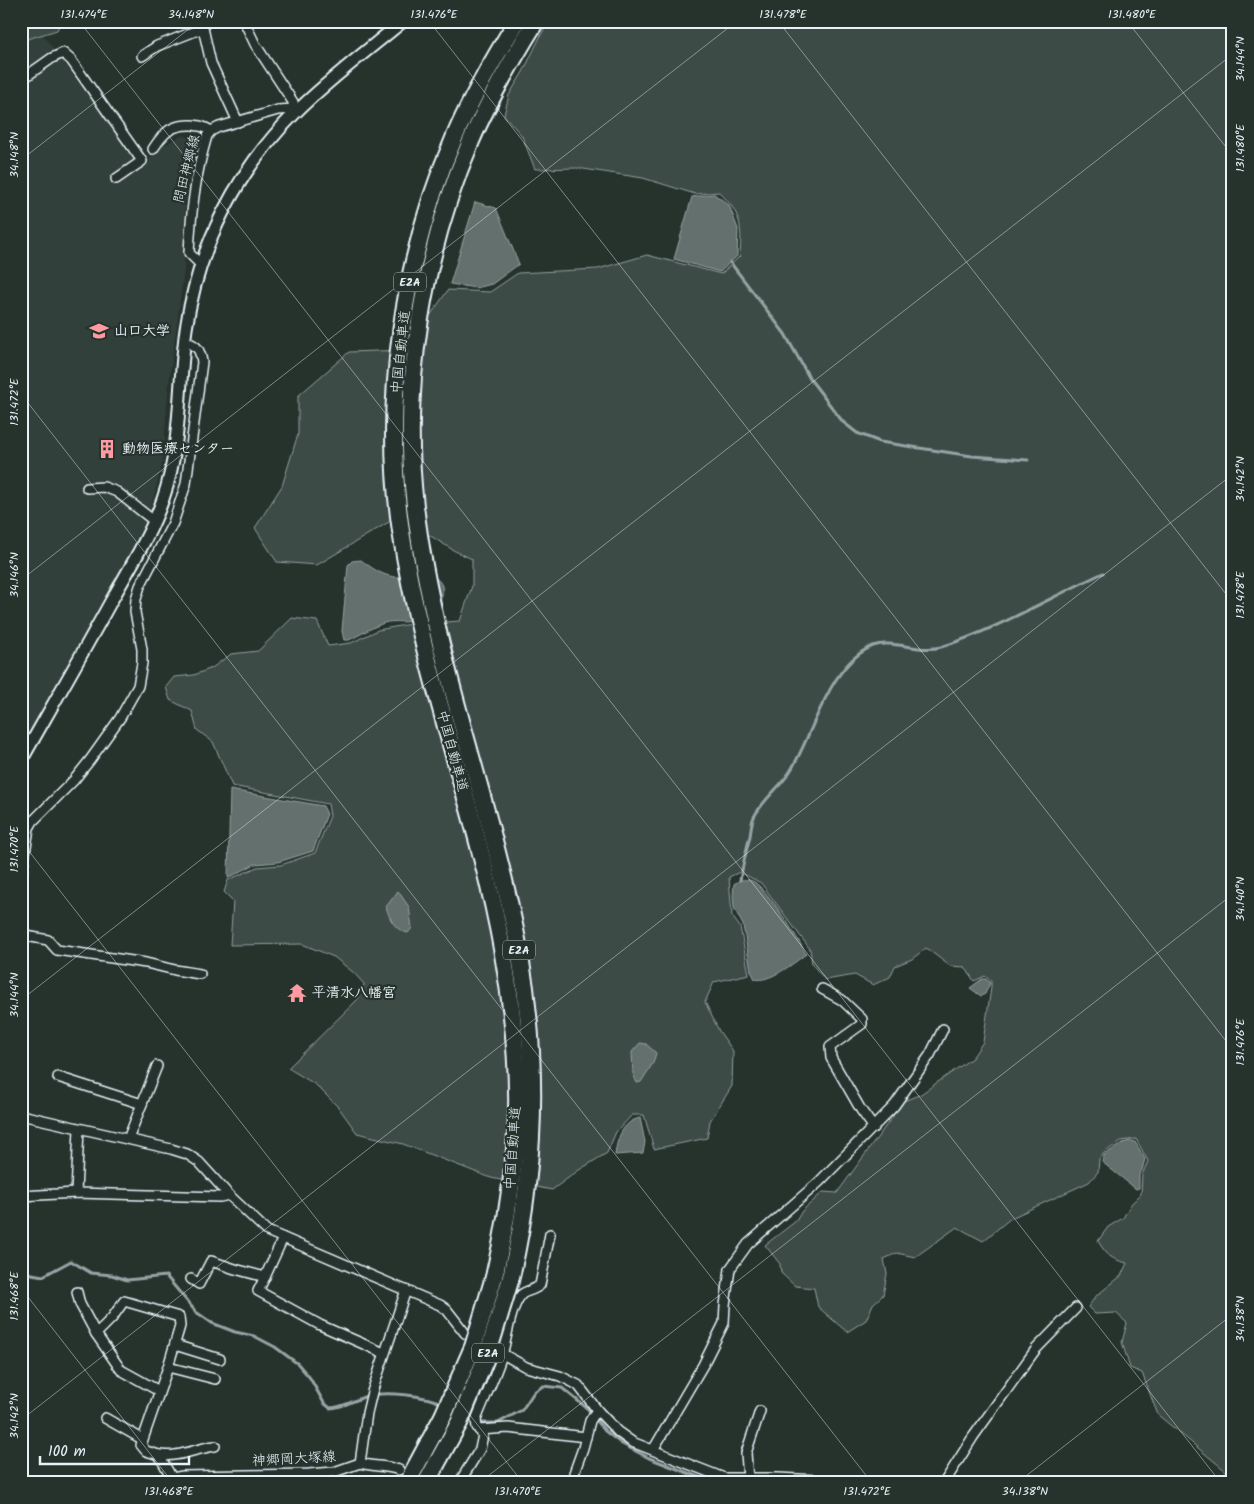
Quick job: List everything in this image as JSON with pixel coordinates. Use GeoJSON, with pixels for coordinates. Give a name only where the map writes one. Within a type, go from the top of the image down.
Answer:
{"type":"FeatureCollection","features":[{"type":"Feature","properties":{"kind":"highway","name":"中国自動車道"},"geometry":{"type":"LineString","coordinates":[[403,1476],[443,1416],[502,1279],[521,1227],[530,1149],[533,1073],[528,1012],[519,951],[506,892],[428,628],[406,563],[397,488],[395,411],[399,352],[412,271],[421,233],[454,138],[475,92],[517,21]]}},
{"type":"Feature","properties":{"kind":"highway","name":"中国自動車道"},"geometry":{"type":"LineString","coordinates":[[428,628],[412,469],[414,361],[428,272],[454,187],[470,143],[490,99],[536,21]]}},
{"type":"Feature","properties":{"kind":"highway","name":"中国自動車道"},"geometry":{"type":"LineString","coordinates":[[426,1483],[459,1423],[488,1353],[502,1279]]}},
{"type":"Feature","properties":{"kind":"street"},"geometry":{"type":"LineString","coordinates":[[244,21],[255,44],[293,102],[295,110]]}},
{"type":"Feature","properties":{"kind":"street"},"geometry":{"type":"LineString","coordinates":[[21,761],[154,522],[166,491],[174,453],[184,341],[188,318],[201,265],[219,219],[244,174],[295,110],[403,21]]}},
{"type":"Feature","properties":{"kind":"street"},"geometry":{"type":"LineString","coordinates":[[142,56],[157,46],[203,28],[211,63],[238,122]]}},
{"type":"Feature","properties":{"kind":"street"},"geometry":{"type":"LineString","coordinates":[[21,80],[52,58],[63,53],[71,60],[142,160],[116,179]]}},
{"type":"Feature","properties":{"kind":"street","name":"問田神郷線"},"geometry":{"type":"LineString","coordinates":[[201,265],[189,254],[191,210],[207,136],[211,131],[278,110],[295,110]]}},
{"type":"Feature","properties":{"kind":"street"},"geometry":{"type":"LineString","coordinates":[[153,149],[170,129],[181,125],[204,126],[211,131]]}},
{"type":"Feature","properties":{"kind":"street"},"geometry":{"type":"LineString","coordinates":[[21,878],[29,828],[33,821],[74,780],[90,760],[124,711],[138,686],[142,663],[142,649],[135,612],[136,598],[140,586],[173,523],[186,484],[189,462],[202,362],[199,349],[195,345],[184,341]]}},
{"type":"Feature","properties":{"kind":"street"},"geometry":{"type":"LineString","coordinates":[[87,488],[104,488],[117,492],[154,522]]}},
{"type":"Feature","properties":{"kind":"street"},"geometry":{"type":"LineString","coordinates":[[21,935],[48,940],[57,950],[146,962],[175,970],[200,974]]}},
{"type":"Feature","properties":{"kind":"street"},"geometry":{"type":"LineString","coordinates":[[822,989],[842,1000],[862,1019],[862,1024],[830,1047],[831,1058],[861,1110],[874,1128]]}},
{"type":"Feature","properties":{"kind":"street"},"geometry":{"type":"LineString","coordinates":[[652,1450],[703,1365],[724,1323],[730,1269],[734,1263],[748,1244],[819,1182],[874,1128],[899,1100],[930,1055],[943,1029]]}},
{"type":"Feature","properties":{"kind":"street"},"geometry":{"type":"LineString","coordinates":[[128,1139],[157,1066]]}},
{"type":"Feature","properties":{"kind":"street"},"geometry":{"type":"LineString","coordinates":[[58,1077],[142,1104]]}},
{"type":"Feature","properties":{"kind":"street"},"geometry":{"type":"LineString","coordinates":[[21,1115],[187,1154],[199,1162],[229,1195],[267,1231],[440,1305],[447,1310],[465,1333],[526,1367],[570,1379],[578,1385],[596,1412],[632,1442],[724,1478],[807,1480],[833,1483]]}},
{"type":"Feature","properties":{"kind":"street"},"geometry":{"type":"LineString","coordinates":[[76,1193],[79,1129]]}},
{"type":"Feature","properties":{"kind":"street"},"geometry":{"type":"LineString","coordinates":[[21,1196],[76,1193],[220,1197],[229,1195]]}},
{"type":"Feature","properties":{"kind":"street"},"geometry":{"type":"LineString","coordinates":[[459,1483],[480,1449],[483,1435],[479,1430],[476,1420],[502,1354],[518,1298],[523,1293],[534,1290],[540,1284],[550,1234]]}},
{"type":"Feature","properties":{"kind":"street"},"geometry":{"type":"LineString","coordinates":[[283,1238],[258,1291],[320,1325],[384,1353]]}},
{"type":"Feature","properties":{"kind":"street"},"geometry":{"type":"LineString","coordinates":[[190,1279],[200,1284],[211,1260],[234,1269],[265,1277]]}},
{"type":"Feature","properties":{"kind":"street"},"geometry":{"type":"LineString","coordinates":[[403,1476],[389,1466],[369,1466],[360,1463],[371,1395],[406,1290]]}},
{"type":"Feature","properties":{"kind":"street"},"geometry":{"type":"LineString","coordinates":[[77,1292],[80,1304],[96,1334],[121,1370],[159,1391]]}},
{"type":"Feature","properties":{"kind":"street"},"geometry":{"type":"LineString","coordinates":[[96,1334],[112,1318],[124,1301],[179,1317],[180,1326],[175,1345],[141,1445],[143,1449],[159,1456],[170,1457],[198,1448],[215,1446]]}},
{"type":"Feature","properties":{"kind":"street"},"geometry":{"type":"LineString","coordinates":[[944,1483],[1036,1349],[1076,1308]]}},
{"type":"Feature","properties":{"kind":"street"},"geometry":{"type":"LineString","coordinates":[[175,1345],[220,1359]]}},
{"type":"Feature","properties":{"kind":"street"},"geometry":{"type":"LineString","coordinates":[[168,1367],[215,1379]]}},
{"type":"Feature","properties":{"kind":"street"},"geometry":{"type":"LineString","coordinates":[[748,1478],[746,1453],[760,1411]]}},
{"type":"Feature","properties":{"kind":"street"},"geometry":{"type":"LineString","coordinates":[[573,1483],[574,1473],[590,1421],[596,1412]]}},
{"type":"Feature","properties":{"kind":"street"},"geometry":{"type":"LineString","coordinates":[[105,1418],[142,1439]]}},
{"type":"Feature","properties":{"kind":"street"},"geometry":{"type":"LineString","coordinates":[[479,1430],[508,1428],[586,1437]]}},
{"type":"Feature","properties":{"kind":"street"},"geometry":{"type":"LineString","coordinates":[[159,1456],[172,1480]]}},
{"type":"Feature","properties":{"kind":"street","name":"神郷岡大塚線"},"geometry":{"type":"LineString","coordinates":[[172,1480],[183,1476],[317,1474],[334,1472],[360,1463]]}},
{"type":"Feature","properties":{"kind":"shaded area"},"geometry":{"type":"Polygon","coordinates":[[[21,21],[62,21],[57,30],[21,41],[21,21]]]}},
{"type":"Feature","properties":{"kind":"shaded area"},"geometry":{"type":"Polygon","coordinates":[[[551,21],[1233,21],[1233,1483],[1232,1476],[1158,1415],[1142,1373],[1130,1368],[1122,1342],[1127,1323],[1116,1313],[1095,1314],[1088,1307],[1096,1296],[1121,1276],[1127,1263],[1110,1256],[1098,1241],[1108,1227],[1123,1218],[1131,1204],[1141,1194],[1142,1175],[1148,1161],[1136,1139],[1121,1141],[1104,1153],[1099,1159],[1098,1172],[1089,1182],[1011,1218],[983,1241],[957,1227],[915,1257],[897,1253],[884,1259],[887,1274],[883,1295],[873,1304],[866,1320],[847,1332],[818,1307],[814,1288],[795,1286],[781,1273],[780,1264],[765,1245],[796,1221],[802,1211],[823,1192],[837,1193],[904,1101],[921,1094],[972,1058],[983,1042],[991,988],[991,981],[985,976],[974,981],[965,967],[950,966],[926,948],[912,959],[895,966],[890,977],[873,985],[855,975],[825,980],[812,964],[810,949],[761,883],[740,872],[729,877],[732,916],[740,927],[749,974],[714,982],[705,1002],[719,1031],[733,1051],[732,1086],[710,1121],[707,1138],[654,1149],[644,1115],[632,1115],[616,1132],[607,1153],[579,1170],[552,1190],[491,1178],[403,1144],[357,1133],[339,1108],[316,1085],[288,1068],[358,999],[364,984],[334,957],[302,944],[230,945],[233,901],[224,892],[228,880],[257,867],[281,865],[315,853],[330,816],[328,804],[232,786],[213,742],[197,730],[192,711],[170,700],[166,687],[174,677],[194,675],[212,668],[231,654],[258,651],[292,618],[317,621],[328,646],[351,643],[378,630],[405,625],[460,621],[472,586],[472,559],[453,550],[399,516],[317,565],[277,562],[255,528],[282,486],[298,434],[298,396],[349,352],[406,350],[448,290],[490,292],[518,273],[598,269],[647,255],[721,274],[740,256],[741,236],[739,221],[732,207],[719,192],[695,194],[643,178],[577,168],[535,169],[522,136],[504,115],[509,95],[523,72],[543,31],[551,21]]]}},
{"type":"Feature","properties":{"kind":"shaded area","name":"山口大学"},"geometry":{"type":"Polygon","coordinates":[[[34,23],[143,167],[159,148],[181,136],[198,138],[191,162],[185,197],[184,270],[168,391],[163,461],[152,504],[139,535],[21,750],[21,32],[34,23]]]}},
{"type":"Feature","properties":{"kind":"shaded area"},"geometry":{"type":"Polygon","coordinates":[[[714,194],[729,205],[738,229],[737,256],[720,272],[674,259],[692,197],[714,194]]]}},
{"type":"Feature","properties":{"kind":"shaded area"},"geometry":{"type":"Polygon","coordinates":[[[475,202],[496,208],[519,264],[492,284],[476,288],[450,284],[475,202]]]}},
{"type":"Feature","properties":{"kind":"shaded area"},"geometry":{"type":"Polygon","coordinates":[[[361,560],[379,572],[394,577],[431,574],[442,586],[443,592],[438,606],[422,618],[408,622],[384,623],[349,640],[344,640],[342,631],[348,565],[352,561],[361,560]]]}},
{"type":"Feature","properties":{"kind":"shaded area"},"geometry":{"type":"Polygon","coordinates":[[[230,790],[323,806],[327,814],[313,851],[278,862],[255,864],[228,878],[230,790]]]}},
{"type":"Feature","properties":{"kind":"shaded area"},"geometry":{"type":"Polygon","coordinates":[[[740,880],[751,880],[765,892],[790,926],[806,954],[767,978],[755,979],[751,971],[743,925],[734,908],[734,884],[740,880]]]}},
{"type":"Feature","properties":{"kind":"shaded area"},"geometry":{"type":"Polygon","coordinates":[[[398,891],[409,907],[412,928],[408,933],[396,927],[386,907],[398,891]]]}},
{"type":"Feature","properties":{"kind":"shaded area"},"geometry":{"type":"Polygon","coordinates":[[[982,979],[986,979],[990,983],[985,994],[981,996],[970,988],[982,979]]]}},
{"type":"Feature","properties":{"kind":"shaded area"},"geometry":{"type":"Polygon","coordinates":[[[640,1043],[646,1044],[656,1053],[653,1063],[641,1082],[637,1083],[633,1074],[632,1052],[640,1043]]]}},
{"type":"Feature","properties":{"kind":"shaded area"},"geometry":{"type":"Polygon","coordinates":[[[640,1118],[645,1142],[643,1153],[615,1155],[619,1137],[625,1127],[640,1118]]]}},
{"type":"Feature","properties":{"kind":"shaded area"},"geometry":{"type":"Polygon","coordinates":[[[1135,1142],[1145,1159],[1139,1175],[1139,1188],[1136,1189],[1102,1162],[1104,1155],[1123,1143],[1135,1142]]]}},
{"type":"Feature","properties":{"kind":"waterway"},"geometry":{"type":"LineString","coordinates":[[730,262],[785,334],[810,379],[843,422],[857,433],[880,442],[972,456],[1028,460]]}},
{"type":"Feature","properties":{"kind":"waterway"},"geometry":{"type":"LineString","coordinates":[[740,880],[754,817],[762,804],[791,770],[834,683],[858,655],[880,644],[933,648],[962,640],[1103,573]]}},
{"type":"Feature","properties":{"kind":"waterway"},"geometry":{"type":"LineString","coordinates":[[21,1272],[43,1276],[71,1261],[91,1273],[112,1275],[127,1280],[166,1276],[196,1312],[212,1323],[235,1332],[254,1336],[275,1347],[298,1364],[310,1378],[324,1403],[330,1408],[335,1408],[367,1396],[384,1394],[416,1396],[443,1404]]}},
{"type":"Feature","properties":{"kind":"waterway"},"geometry":{"type":"LineString","coordinates":[[467,1415],[482,1423],[498,1423],[522,1410],[534,1392],[543,1386],[562,1388],[588,1409],[605,1431],[622,1444],[649,1458],[714,1483]]}},
{"type":"Feature","properties":{"kind":"place","name":"山口大学"},"geometry":{"type":"Point","coordinates":[99,331]}},
{"type":"Feature","properties":{"kind":"place","name":"動物医療センター"},"geometry":{"type":"Point","coordinates":[107,449]}},
{"type":"Feature","properties":{"kind":"place","name":"平清水八幡宮"},"geometry":{"type":"Point","coordinates":[297,993]}}]}
